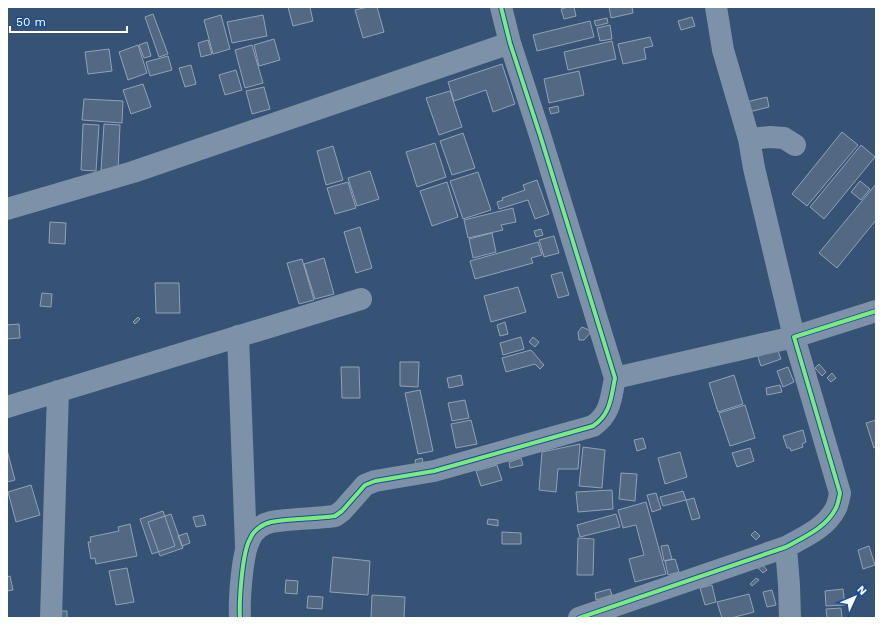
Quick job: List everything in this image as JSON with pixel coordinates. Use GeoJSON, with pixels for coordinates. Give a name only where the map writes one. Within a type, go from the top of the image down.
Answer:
{"type":"FeatureCollection","features":[{"type":"Feature","properties":{"kind":"street"},"geometry":{"type":"LineString","coordinates":[[246,546],[250,537],[258,528],[269,522],[335,516],[342,511],[364,485],[375,481],[434,470],[593,426],[601,421],[607,412],[615,378],[543,143],[510,43],[501,7]]}},
{"type":"Feature","properties":{"kind":"street"},"geometry":{"type":"LineString","coordinates":[[590,616],[786,547],[815,532],[827,521],[836,508],[840,493],[794,337],[754,168],[749,139],[723,50],[716,7]]}},
{"type":"Feature","properties":{"kind":"street"},"geometry":{"type":"LineString","coordinates":[[7,209],[133,172],[510,43]]}},
{"type":"Feature","properties":{"kind":"street"},"geometry":{"type":"LineString","coordinates":[[749,139],[770,137],[784,138],[795,145]]}},
{"type":"Feature","properties":{"kind":"street"},"geometry":{"type":"LineString","coordinates":[[7,407],[361,299]]}},
{"type":"Feature","properties":{"kind":"street"},"geometry":{"type":"LineString","coordinates":[[615,378],[794,337],[876,311]]}},
{"type":"Feature","properties":{"kind":"street"},"geometry":{"type":"LineString","coordinates":[[238,336],[246,546],[239,606],[240,618]]}},
{"type":"Feature","properties":{"kind":"street"},"geometry":{"type":"LineString","coordinates":[[50,618],[58,391]]}},
{"type":"Feature","properties":{"kind":"street"},"geometry":{"type":"LineString","coordinates":[[786,547],[790,618]]}},
{"type":"Feature","properties":{"kind":"building"},"geometry":{"type":"Polygon","coordinates":[[[288,7],[310,7],[313,21],[293,26],[288,7]]]}},
{"type":"Feature","properties":{"kind":"building"},"geometry":{"type":"Polygon","coordinates":[[[368,7],[377,7],[384,32],[363,38],[355,10],[368,7]]]}},
{"type":"Feature","properties":{"kind":"building"},"geometry":{"type":"Polygon","coordinates":[[[574,7],[576,16],[564,19],[561,9],[574,7]]]}},
{"type":"Feature","properties":{"kind":"building"},"geometry":{"type":"Polygon","coordinates":[[[609,7],[632,7],[633,13],[611,18],[609,7]]]}},
{"type":"Feature","properties":{"kind":"building"},"geometry":{"type":"Polygon","coordinates":[[[153,14],[168,54],[159,57],[145,17],[153,14]]]}},
{"type":"Feature","properties":{"kind":"building"},"geometry":{"type":"Polygon","coordinates":[[[221,15],[230,49],[213,54],[204,20],[221,15]]]}},
{"type":"Feature","properties":{"kind":"building"},"geometry":{"type":"Polygon","coordinates":[[[263,15],[267,36],[232,43],[227,22],[263,15]]]}},
{"type":"Feature","properties":{"kind":"building"},"geometry":{"type":"Polygon","coordinates":[[[692,17],[695,26],[681,30],[678,21],[692,17]]]}},
{"type":"Feature","properties":{"kind":"building"},"geometry":{"type":"Polygon","coordinates":[[[607,18],[608,23],[596,26],[594,21],[607,18]]]}},
{"type":"Feature","properties":{"kind":"building"},"geometry":{"type":"Polygon","coordinates":[[[590,21],[594,37],[537,51],[533,35],[590,21]]]}},
{"type":"Feature","properties":{"kind":"building"},"geometry":{"type":"Polygon","coordinates":[[[610,25],[612,39],[600,41],[597,28],[610,25]]]}},
{"type":"Feature","properties":{"kind":"building"},"geometry":{"type":"Polygon","coordinates":[[[650,37],[653,46],[644,48],[646,59],[623,64],[618,44],[650,37]]]}},
{"type":"Feature","properties":{"kind":"building"},"geometry":{"type":"Polygon","coordinates":[[[274,39],[280,60],[259,66],[254,45],[274,39]]]}},
{"type":"Feature","properties":{"kind":"building"},"geometry":{"type":"Polygon","coordinates":[[[208,40],[212,54],[201,57],[198,43],[208,40]]]}},
{"type":"Feature","properties":{"kind":"building"},"geometry":{"type":"Polygon","coordinates":[[[612,41],[616,59],[568,70],[564,52],[612,41]]]}},
{"type":"Feature","properties":{"kind":"building"},"geometry":{"type":"Polygon","coordinates":[[[147,42],[151,56],[144,58],[139,45],[147,42]]]}},
{"type":"Feature","properties":{"kind":"building"},"geometry":{"type":"Polygon","coordinates":[[[138,45],[147,73],[128,80],[119,52],[138,45]]]}},
{"type":"Feature","properties":{"kind":"building"},"geometry":{"type":"Polygon","coordinates":[[[252,45],[263,83],[245,88],[235,50],[252,45]]]}},
{"type":"Feature","properties":{"kind":"building"},"geometry":{"type":"Polygon","coordinates":[[[109,49],[112,71],[88,74],[85,52],[109,49]]]}},
{"type":"Feature","properties":{"kind":"building"},"geometry":{"type":"Polygon","coordinates":[[[168,56],[172,70],[150,76],[146,62],[168,56]]]}},
{"type":"Feature","properties":{"kind":"building"},"geometry":{"type":"Polygon","coordinates":[[[502,64],[515,104],[493,112],[486,90],[454,101],[448,82],[502,64]]]}},
{"type":"Feature","properties":{"kind":"building"},"geometry":{"type":"Polygon","coordinates":[[[191,65],[196,84],[185,87],[179,68],[191,65]]]}},
{"type":"Feature","properties":{"kind":"building"},"geometry":{"type":"Polygon","coordinates":[[[236,70],[242,90],[225,95],[219,75],[236,70]]]}},
{"type":"Feature","properties":{"kind":"building"},"geometry":{"type":"Polygon","coordinates":[[[579,71],[584,95],[549,103],[544,79],[579,71]]]}},
{"type":"Feature","properties":{"kind":"building"},"geometry":{"type":"Polygon","coordinates":[[[143,84],[151,107],[131,114],[123,90],[143,84]]]}},
{"type":"Feature","properties":{"kind":"building"},"geometry":{"type":"Polygon","coordinates":[[[264,87],[270,109],[252,114],[246,91],[264,87]]]}},
{"type":"Feature","properties":{"kind":"building"},"geometry":{"type":"Polygon","coordinates":[[[450,91],[462,127],[439,135],[426,98],[450,91]]]}},
{"type":"Feature","properties":{"kind":"building"},"geometry":{"type":"Polygon","coordinates":[[[767,97],[769,107],[749,112],[746,102],[767,97]]]}},
{"type":"Feature","properties":{"kind":"building"},"geometry":{"type":"Polygon","coordinates":[[[84,99],[123,101],[122,123],[82,120],[84,99]]]}},
{"type":"Feature","properties":{"kind":"building"},"geometry":{"type":"Polygon","coordinates":[[[558,106],[559,112],[551,114],[549,108],[558,106]]]}},
{"type":"Feature","properties":{"kind":"building"},"geometry":{"type":"Polygon","coordinates":[[[83,124],[99,125],[96,171],[81,170],[83,124]]]}},
{"type":"Feature","properties":{"kind":"building"},"geometry":{"type":"Polygon","coordinates":[[[104,124],[120,125],[118,171],[101,170],[104,124]]]}},
{"type":"Feature","properties":{"kind":"building"},"geometry":{"type":"Polygon","coordinates":[[[842,132],[858,145],[807,206],[792,194],[842,132]]]}},
{"type":"Feature","properties":{"kind":"building"},"geometry":{"type":"Polygon","coordinates":[[[463,133],[475,168],[452,175],[440,141],[463,133]]]}},
{"type":"Feature","properties":{"kind":"building"},"geometry":{"type":"Polygon","coordinates":[[[435,143],[446,177],[417,187],[406,152],[435,143]]]}},
{"type":"Feature","properties":{"kind":"building"},"geometry":{"type":"Polygon","coordinates":[[[861,145],[875,157],[824,219],[810,207],[861,145]]]}},
{"type":"Feature","properties":{"kind":"building"},"geometry":{"type":"Polygon","coordinates":[[[333,146],[343,180],[326,185],[317,151],[333,146]]]}},
{"type":"Feature","properties":{"kind":"building"},"geometry":{"type":"Polygon","coordinates":[[[370,171],[379,199],[357,206],[348,178],[370,171]]]}},
{"type":"Feature","properties":{"kind":"building"},"geometry":{"type":"Polygon","coordinates":[[[478,172],[491,210],[463,219],[450,181],[478,172]]]}},
{"type":"Feature","properties":{"kind":"building"},"geometry":{"type":"Polygon","coordinates":[[[537,180],[549,214],[535,219],[528,200],[499,209],[497,202],[503,200],[502,198],[525,190],[523,185],[537,180]]]}},
{"type":"Feature","properties":{"kind":"building"},"geometry":{"type":"Polygon","coordinates":[[[860,181],[870,189],[861,200],[851,192],[860,181]]]}},
{"type":"Feature","properties":{"kind":"building"},"geometry":{"type":"Polygon","coordinates":[[[348,182],[356,208],[335,214],[327,188],[348,182]]]}},
{"type":"Feature","properties":{"kind":"building"},"geometry":{"type":"Polygon","coordinates":[[[447,182],[458,217],[432,226],[420,191],[447,182]]]}},
{"type":"Feature","properties":{"kind":"building"},"geometry":{"type":"Polygon","coordinates":[[[876,184],[876,220],[837,268],[819,253],[876,184]]]}},
{"type":"Feature","properties":{"kind":"building"},"geometry":{"type":"Polygon","coordinates":[[[513,208],[516,222],[501,225],[503,230],[468,238],[464,220],[513,208]]]}},
{"type":"Feature","properties":{"kind":"building"},"geometry":{"type":"Polygon","coordinates":[[[50,222],[66,223],[65,244],[49,243],[50,222]]]}},
{"type":"Feature","properties":{"kind":"building"},"geometry":{"type":"Polygon","coordinates":[[[360,227],[372,268],[356,273],[344,232],[360,227]]]}},
{"type":"Feature","properties":{"kind":"building"},"geometry":{"type":"Polygon","coordinates":[[[541,229],[543,235],[536,237],[534,231],[541,229]]]}},
{"type":"Feature","properties":{"kind":"building"},"geometry":{"type":"Polygon","coordinates":[[[492,233],[496,252],[473,258],[469,239],[492,233]]]}},
{"type":"Feature","properties":{"kind":"building"},"geometry":{"type":"Polygon","coordinates":[[[554,236],[559,253],[544,257],[539,240],[554,236]]]}},
{"type":"Feature","properties":{"kind":"building"},"geometry":{"type":"Polygon","coordinates":[[[538,242],[542,255],[531,258],[533,263],[475,279],[470,261],[538,242]]]}},
{"type":"Feature","properties":{"kind":"building"},"geometry":{"type":"Polygon","coordinates":[[[324,258],[334,294],[315,299],[304,264],[324,258]]]}},
{"type":"Feature","properties":{"kind":"building"},"geometry":{"type":"Polygon","coordinates":[[[302,259],[314,300],[299,304],[287,263],[302,259]]]}},
{"type":"Feature","properties":{"kind":"building"},"geometry":{"type":"Polygon","coordinates":[[[562,272],[569,295],[558,298],[551,275],[562,272]]]}},
{"type":"Feature","properties":{"kind":"building"},"geometry":{"type":"Polygon","coordinates":[[[155,283],[179,283],[180,313],[156,313],[155,283]]]}},
{"type":"Feature","properties":{"kind":"building"},"geometry":{"type":"Polygon","coordinates":[[[518,287],[526,312],[491,322],[484,296],[518,287]]]}},
{"type":"Feature","properties":{"kind":"building"},"geometry":{"type":"Polygon","coordinates":[[[42,293],[52,294],[51,307],[40,306],[42,293]]]}},
{"type":"Feature","properties":{"kind":"building"},"geometry":{"type":"Polygon","coordinates":[[[138,317],[140,319],[135,324],[133,322],[138,317]]]}},
{"type":"Feature","properties":{"kind":"building"},"geometry":{"type":"Polygon","coordinates":[[[505,322],[508,334],[500,336],[497,325],[505,322]]]}},
{"type":"Feature","properties":{"kind":"building"},"geometry":{"type":"Polygon","coordinates":[[[19,324],[20,338],[7,339],[7,325],[19,324]]]}},
{"type":"Feature","properties":{"kind":"building"},"geometry":{"type":"Polygon","coordinates":[[[582,327],[591,332],[584,340],[579,340],[578,332],[582,327]]]}},
{"type":"Feature","properties":{"kind":"building"},"geometry":{"type":"Polygon","coordinates":[[[521,337],[524,349],[503,355],[500,343],[521,337]]]}},
{"type":"Feature","properties":{"kind":"building"},"geometry":{"type":"Polygon","coordinates":[[[533,337],[539,342],[535,347],[529,342],[533,337]]]}},
{"type":"Feature","properties":{"kind":"building"},"geometry":{"type":"Polygon","coordinates":[[[777,348],[781,359],[761,366],[757,354],[777,348]]]}},
{"type":"Feature","properties":{"kind":"building"},"geometry":{"type":"Polygon","coordinates":[[[531,350],[544,365],[540,369],[535,364],[506,372],[502,358],[531,350]]]}},
{"type":"Feature","properties":{"kind":"building"},"geometry":{"type":"Polygon","coordinates":[[[400,362],[419,362],[418,387],[400,386],[400,362]]]}},
{"type":"Feature","properties":{"kind":"building"},"geometry":{"type":"Polygon","coordinates":[[[819,364],[826,372],[822,376],[815,368],[819,364]]]}},
{"type":"Feature","properties":{"kind":"building"},"geometry":{"type":"Polygon","coordinates":[[[341,367],[359,367],[360,398],[342,398],[341,367]]]}},
{"type":"Feature","properties":{"kind":"building"},"geometry":{"type":"Polygon","coordinates":[[[788,367],[794,382],[783,387],[777,371],[788,367]]]}},
{"type":"Feature","properties":{"kind":"building"},"geometry":{"type":"Polygon","coordinates":[[[832,373],[836,378],[831,382],[827,378],[832,373]]]}},
{"type":"Feature","properties":{"kind":"building"},"geometry":{"type":"Polygon","coordinates":[[[461,375],[463,385],[449,388],[447,378],[461,375]]]}},
{"type":"Feature","properties":{"kind":"building"},"geometry":{"type":"Polygon","coordinates":[[[734,375],[743,404],[718,412],[709,383],[734,375]]]}},
{"type":"Feature","properties":{"kind":"building"},"geometry":{"type":"Polygon","coordinates":[[[780,385],[782,392],[767,395],[766,388],[780,385]]]}},
{"type":"Feature","properties":{"kind":"building"},"geometry":{"type":"Polygon","coordinates":[[[420,390],[433,451],[418,454],[405,393],[420,390]]]}},
{"type":"Feature","properties":{"kind":"building"},"geometry":{"type":"Polygon","coordinates":[[[465,400],[469,418],[452,421],[448,403],[465,400]]]}},
{"type":"Feature","properties":{"kind":"building"},"geometry":{"type":"Polygon","coordinates":[[[745,405],[755,438],[730,446],[719,413],[745,405]]]}},
{"type":"Feature","properties":{"kind":"building"},"geometry":{"type":"Polygon","coordinates":[[[471,420],[477,444],[456,448],[451,424],[471,420]]]}},
{"type":"Feature","properties":{"kind":"building"},"geometry":{"type":"Polygon","coordinates":[[[876,420],[876,447],[874,448],[866,423],[876,420]]]}},
{"type":"Feature","properties":{"kind":"building"},"geometry":{"type":"Polygon","coordinates":[[[803,430],[806,442],[802,444],[803,447],[791,451],[790,448],[787,448],[783,436],[803,430]]]}},
{"type":"Feature","properties":{"kind":"building"},"geometry":{"type":"Polygon","coordinates":[[[643,438],[646,448],[637,451],[634,440],[643,438]]]}},
{"type":"Feature","properties":{"kind":"building"},"geometry":{"type":"Polygon","coordinates":[[[580,444],[578,469],[558,469],[556,492],[539,490],[542,452],[580,444]]]}},
{"type":"Feature","properties":{"kind":"building"},"geometry":{"type":"Polygon","coordinates":[[[583,447],[605,450],[602,488],[579,486],[583,447]]]}},
{"type":"Feature","properties":{"kind":"building"},"geometry":{"type":"Polygon","coordinates":[[[750,448],[754,461],[737,467],[732,453],[750,448]]]}},
{"type":"Feature","properties":{"kind":"building"},"geometry":{"type":"Polygon","coordinates":[[[7,450],[15,480],[7,482],[7,450]]]}},
{"type":"Feature","properties":{"kind":"building"},"geometry":{"type":"Polygon","coordinates":[[[680,452],[687,477],[665,484],[658,458],[680,452]]]}},
{"type":"Feature","properties":{"kind":"building"},"geometry":{"type":"Polygon","coordinates":[[[422,458],[424,468],[417,469],[415,460],[422,458]]]}},
{"type":"Feature","properties":{"kind":"building"},"geometry":{"type":"Polygon","coordinates":[[[521,458],[523,465],[510,468],[509,462],[521,458]]]}},
{"type":"Feature","properties":{"kind":"building"},"geometry":{"type":"Polygon","coordinates":[[[497,465],[502,480],[481,486],[476,471],[497,465]]]}},
{"type":"Feature","properties":{"kind":"building"},"geometry":{"type":"Polygon","coordinates":[[[621,473],[637,474],[635,501],[619,499],[621,473]]]}},
{"type":"Feature","properties":{"kind":"building"},"geometry":{"type":"Polygon","coordinates":[[[31,485],[40,515],[16,522],[8,492],[31,485]]]}},
{"type":"Feature","properties":{"kind":"building"},"geometry":{"type":"Polygon","coordinates":[[[612,490],[613,509],[578,512],[576,492],[612,490]]]}},
{"type":"Feature","properties":{"kind":"building"},"geometry":{"type":"Polygon","coordinates":[[[683,491],[686,500],[663,506],[660,497],[683,491]]]}},
{"type":"Feature","properties":{"kind":"building"},"geometry":{"type":"Polygon","coordinates":[[[656,493],[661,509],[652,512],[647,495],[656,493]]]}},
{"type":"Feature","properties":{"kind":"building"},"geometry":{"type":"Polygon","coordinates":[[[694,498],[700,518],[692,520],[686,500],[694,498]]]}},
{"type":"Feature","properties":{"kind":"building"},"geometry":{"type":"Polygon","coordinates":[[[646,502],[666,574],[635,582],[629,559],[644,555],[636,525],[623,528],[618,510],[646,502]]]}},
{"type":"Feature","properties":{"kind":"building"},"geometry":{"type":"Polygon","coordinates":[[[163,511],[175,546],[152,554],[140,519],[163,511]]]}},
{"type":"Feature","properties":{"kind":"building"},"geometry":{"type":"Polygon","coordinates":[[[171,514],[183,548],[160,556],[148,522],[171,514]]]}},
{"type":"Feature","properties":{"kind":"building"},"geometry":{"type":"Polygon","coordinates":[[[616,514],[620,527],[580,537],[577,525],[616,514]]]}},
{"type":"Feature","properties":{"kind":"building"},"geometry":{"type":"Polygon","coordinates":[[[203,515],[206,525],[196,527],[193,517],[203,515]]]}},
{"type":"Feature","properties":{"kind":"building"},"geometry":{"type":"Polygon","coordinates":[[[488,519],[498,520],[498,526],[487,524],[488,519]]]}},
{"type":"Feature","properties":{"kind":"building"},"geometry":{"type":"Polygon","coordinates":[[[130,524],[137,556],[96,564],[95,558],[91,559],[88,542],[91,542],[90,537],[119,531],[118,527],[130,524]]]}},
{"type":"Feature","properties":{"kind":"building"},"geometry":{"type":"Polygon","coordinates":[[[755,531],[760,536],[756,540],[751,535],[755,531]]]}},
{"type":"Feature","properties":{"kind":"building"},"geometry":{"type":"Polygon","coordinates":[[[502,532],[521,533],[521,544],[502,544],[502,532]]]}},
{"type":"Feature","properties":{"kind":"building"},"geometry":{"type":"Polygon","coordinates":[[[187,533],[190,543],[182,546],[178,536],[187,533]]]}},
{"type":"Feature","properties":{"kind":"building"},"geometry":{"type":"Polygon","coordinates":[[[578,538],[594,539],[593,575],[577,575],[578,538]]]}},
{"type":"Feature","properties":{"kind":"building"},"geometry":{"type":"Polygon","coordinates":[[[668,545],[672,559],[664,561],[661,546],[668,545]]]}},
{"type":"Feature","properties":{"kind":"building"},"geometry":{"type":"Polygon","coordinates":[[[869,546],[875,565],[863,569],[858,550],[869,546]]]}},
{"type":"Feature","properties":{"kind":"building"},"geometry":{"type":"Polygon","coordinates":[[[333,557],[370,561],[368,595],[330,592],[333,557]]]}},
{"type":"Feature","properties":{"kind":"building"},"geometry":{"type":"Polygon","coordinates":[[[675,559],[679,572],[668,575],[665,561],[675,559]]]}},
{"type":"Feature","properties":{"kind":"building"},"geometry":{"type":"Polygon","coordinates":[[[760,562],[767,570],[763,573],[756,566],[760,562]]]}},
{"type":"Feature","properties":{"kind":"building"},"geometry":{"type":"Polygon","coordinates":[[[127,568],[134,602],[116,605],[109,571],[127,568]]]}},
{"type":"Feature","properties":{"kind":"building"},"geometry":{"type":"Polygon","coordinates":[[[10,576],[13,590],[7,591],[7,577],[10,576]]]}},
{"type":"Feature","properties":{"kind":"building"},"geometry":{"type":"Polygon","coordinates":[[[756,578],[759,580],[752,586],[750,584],[756,578]]]}},
{"type":"Feature","properties":{"kind":"building"},"geometry":{"type":"Polygon","coordinates":[[[286,580],[298,581],[297,594],[285,593],[286,580]]]}},
{"type":"Feature","properties":{"kind":"building"},"geometry":{"type":"Polygon","coordinates":[[[712,585],[716,602],[705,605],[700,588],[712,585]]]}},
{"type":"Feature","properties":{"kind":"building"},"geometry":{"type":"Polygon","coordinates":[[[610,589],[612,595],[596,600],[595,593],[610,589]]]}},
{"type":"Feature","properties":{"kind":"building"},"geometry":{"type":"Polygon","coordinates":[[[843,589],[845,605],[826,606],[825,591],[843,589]]]}},
{"type":"Feature","properties":{"kind":"building"},"geometry":{"type":"Polygon","coordinates":[[[772,590],[776,605],[767,607],[763,592],[772,590]]]}},
{"type":"Feature","properties":{"kind":"building"},"geometry":{"type":"Polygon","coordinates":[[[749,594],[754,612],[731,618],[722,618],[717,602],[749,594]]]}},
{"type":"Feature","properties":{"kind":"building"},"geometry":{"type":"Polygon","coordinates":[[[372,595],[405,597],[404,618],[371,618],[372,595]]]}},
{"type":"Feature","properties":{"kind":"building"},"geometry":{"type":"Polygon","coordinates":[[[308,596],[323,597],[322,609],[307,608],[308,596]]]}},
{"type":"Feature","properties":{"kind":"building"},"geometry":{"type":"Polygon","coordinates":[[[841,608],[842,618],[827,618],[826,609],[841,608]]]}},
{"type":"Feature","properties":{"kind":"building"},"geometry":{"type":"Polygon","coordinates":[[[61,611],[67,611],[67,618],[60,618],[61,611]]]}},
{"type":"Feature","properties":{"kind":"cycle path"},"geometry":{"type":"LineString","coordinates":[[240,618],[243,566],[247,546],[251,536],[261,526],[279,521],[335,516],[342,511],[365,485],[375,481],[434,471],[593,426],[607,411],[615,378],[510,43],[501,7]]}},
{"type":"Feature","properties":{"kind":"cycle path"},"geometry":{"type":"LineString","coordinates":[[579,618],[786,547],[807,536],[821,526],[832,515],[838,503],[840,493],[794,337],[876,311]]}}]}
